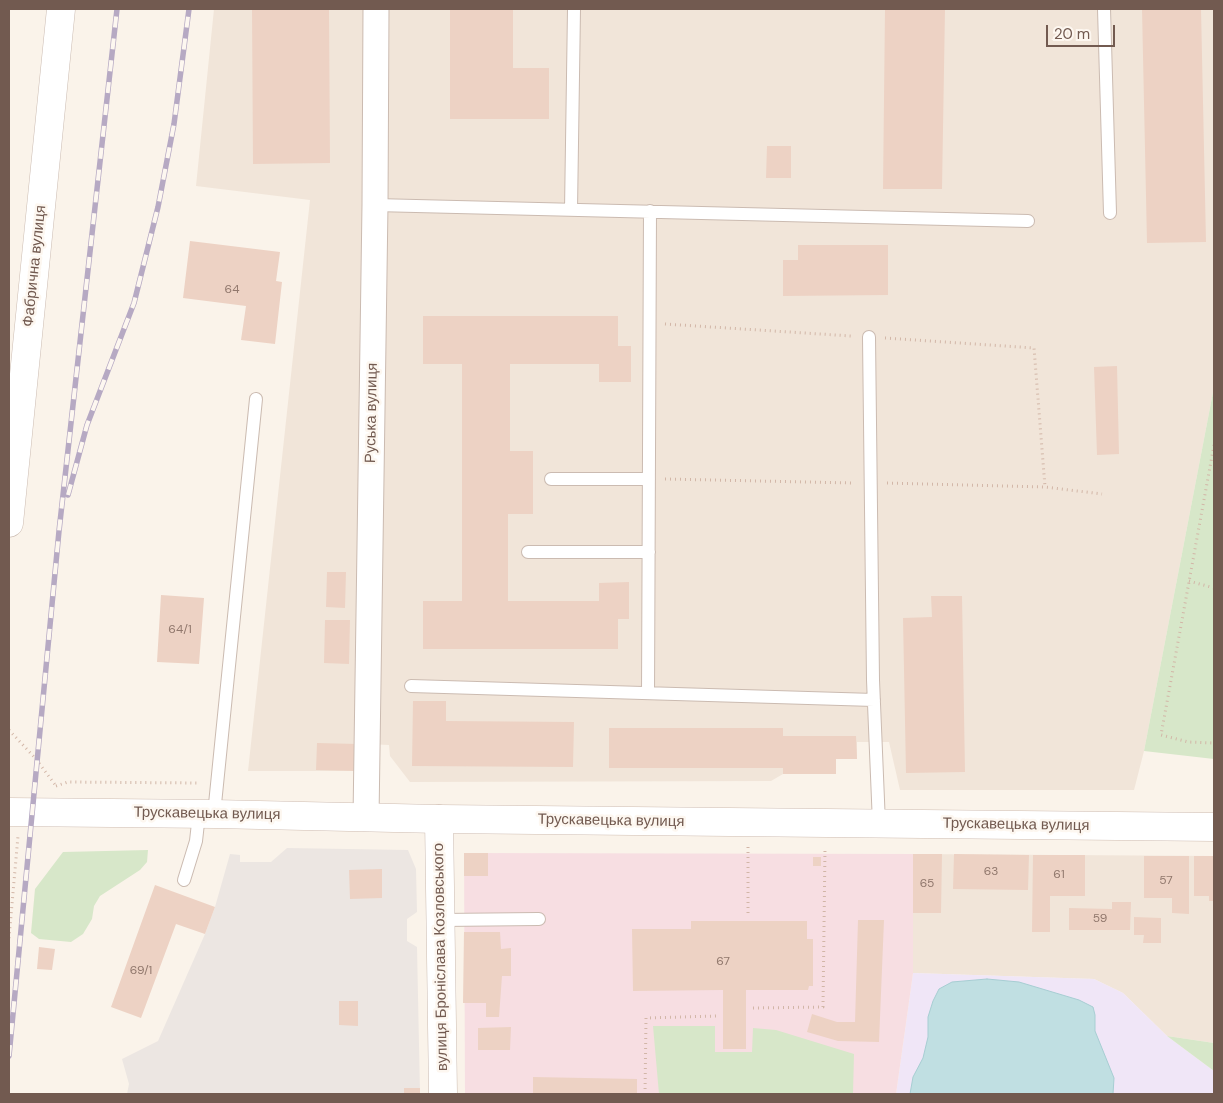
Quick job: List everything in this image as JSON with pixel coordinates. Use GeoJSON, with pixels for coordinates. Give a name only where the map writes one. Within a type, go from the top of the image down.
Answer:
{"type":"FeatureCollection","features":[{"type":"Feature","properties":{"kind":"main road","name":"Фабрична вулиця"},"geometry":{"type":"LineString","coordinates":[[9,523],[61,9]]}},
{"type":"Feature","properties":{"kind":"main road","name":"Трускавецька вулиця"},"geometry":{"type":"LineString","coordinates":[[13,823],[206,814],[439,819],[1214,827]]}},
{"type":"Feature","properties":{"kind":"main road","name":"вулиця Броніслава Козловського"},"geometry":{"type":"LineString","coordinates":[[439,819],[443,1094]]}},
{"type":"Feature","properties":{"kind":"street","name":"Руська вулиця"},"geometry":{"type":"LineString","coordinates":[[366,818],[376,9]]}},
{"type":"Feature","properties":{"kind":"lane"},"geometry":{"type":"LineString","coordinates":[[571,210],[574,9]]}},
{"type":"Feature","properties":{"kind":"lane"},"geometry":{"type":"LineString","coordinates":[[1104,9],[1110,213]]}},
{"type":"Feature","properties":{"kind":"lane"},"geometry":{"type":"LineString","coordinates":[[375,205],[1028,221]]}},
{"type":"Feature","properties":{"kind":"lane"},"geometry":{"type":"LineString","coordinates":[[648,693],[650,212]]}},
{"type":"Feature","properties":{"kind":"lane"},"geometry":{"type":"LineString","coordinates":[[869,337],[874,700],[879,824]]}},
{"type":"Feature","properties":{"kind":"lane"},"geometry":{"type":"LineString","coordinates":[[184,880],[206,814],[256,399]]}},
{"type":"Feature","properties":{"kind":"lane"},"geometry":{"type":"LineString","coordinates":[[550,479],[649,479]]}},
{"type":"Feature","properties":{"kind":"lane"},"geometry":{"type":"LineString","coordinates":[[528,552],[649,552]]}},
{"type":"Feature","properties":{"kind":"lane"},"geometry":{"type":"LineString","coordinates":[[411,686],[874,700]]}},
{"type":"Feature","properties":{"kind":"lane"},"geometry":{"type":"LineString","coordinates":[[441,920],[539,919]]}},
{"type":"Feature","properties":{"kind":"path"},"geometry":{"type":"LineString","coordinates":[[650,322],[1034,348],[1044,487]]}},
{"type":"Feature","properties":{"kind":"path"},"geometry":{"type":"LineString","coordinates":[[1214,445],[1161,735],[1188,742],[1214,743]]}},
{"type":"Feature","properties":{"kind":"path"},"geometry":{"type":"LineString","coordinates":[[649,479],[1044,487],[1102,494]]}},
{"type":"Feature","properties":{"kind":"path"},"geometry":{"type":"LineString","coordinates":[[1189,581],[1214,588]]}},
{"type":"Feature","properties":{"kind":"path"},"geometry":{"type":"LineString","coordinates":[[9,730],[36,759],[56,786]]}},
{"type":"Feature","properties":{"kind":"path"},"geometry":{"type":"LineString","coordinates":[[9,938],[13,823]]}},
{"type":"Feature","properties":{"kind":"path"},"geometry":{"type":"LineString","coordinates":[[748,843],[748,916]]}},
{"type":"Feature","properties":{"kind":"path"},"geometry":{"type":"LineString","coordinates":[[752,1008],[823,1007],[825,843]]}},
{"type":"Feature","properties":{"kind":"path"},"geometry":{"type":"LineString","coordinates":[[645,1094],[646,1018],[717,1016]]}},
{"type":"Feature","properties":{"kind":"shaded area"},"geometry":{"type":"Polygon","coordinates":[[[214,9],[1214,9],[1214,387],[1144,751],[1134,790],[900,790],[889,742],[857,742],[857,759],[836,759],[836,774],[783,774],[771,781],[410,782],[390,756],[389,745],[367,744],[357,771],[248,771],[310,200],[196,186],[214,9]]]}},
{"type":"Feature","properties":{"kind":"shaded area"},"geometry":{"type":"Polygon","coordinates":[[[287,848],[408,850],[416,869],[417,912],[407,919],[407,941],[417,947],[420,1094],[127,1094],[129,1084],[122,1059],[158,1041],[205,934],[230,854],[240,855],[240,862],[271,862],[287,848]]]}},
{"type":"Feature","properties":{"kind":"shaded area"},"geometry":{"type":"Polygon","coordinates":[[[464,853],[913,854],[913,973],[896,1094],[465,1094],[464,853]]]}},
{"type":"Feature","properties":{"kind":"shaded area"},"geometry":{"type":"Polygon","coordinates":[[[913,854],[1214,856],[1214,1043],[1167,1036],[1123,993],[1094,979],[913,973],[913,854]]]}},
{"type":"Feature","properties":{"kind":"shaded area"},"geometry":{"type":"Polygon","coordinates":[[[913,973],[1094,979],[1123,993],[1167,1036],[1214,1071],[1214,1094],[896,1094],[913,973]]]}},
{"type":"Feature","properties":{"kind":"green space"},"geometry":{"type":"Polygon","coordinates":[[[1214,387],[1214,759],[1144,751],[1214,387]]]}},
{"type":"Feature","properties":{"kind":"green space"},"geometry":{"type":"Polygon","coordinates":[[[148,850],[147,862],[140,870],[100,896],[94,906],[92,919],[83,934],[71,942],[39,939],[31,933],[35,889],[63,852],[148,850]]]}},
{"type":"Feature","properties":{"kind":"green space"},"geometry":{"type":"Polygon","coordinates":[[[653,1026],[715,1026],[715,1052],[752,1052],[753,1028],[776,1030],[854,1054],[853,1094],[659,1094],[653,1026]]]}},
{"type":"Feature","properties":{"kind":"green space"},"geometry":{"type":"Polygon","coordinates":[[[1167,1036],[1214,1043],[1214,1071],[1167,1036]]]}},
{"type":"Feature","properties":{"kind":"water"},"geometry":{"type":"Polygon","coordinates":[[[987,979],[1019,982],[1079,1000],[1093,1007],[1095,1031],[1114,1078],[1113,1094],[910,1094],[913,1077],[923,1058],[928,1037],[928,1017],[939,989],[952,982],[987,979]]]}},
{"type":"Feature","properties":{"kind":"building"},"geometry":{"type":"Polygon","coordinates":[[[252,9],[329,9],[330,163],[253,164],[252,9]]]}},
{"type":"Feature","properties":{"kind":"building"},"geometry":{"type":"Polygon","coordinates":[[[450,9],[513,9],[513,68],[549,68],[549,119],[450,119],[450,9]]]}},
{"type":"Feature","properties":{"kind":"building"},"geometry":{"type":"Polygon","coordinates":[[[885,9],[945,9],[942,189],[883,189],[885,9]]]}},
{"type":"Feature","properties":{"kind":"building"},"geometry":{"type":"Polygon","coordinates":[[[1142,9],[1201,9],[1206,242],[1147,243],[1142,9]]]}},
{"type":"Feature","properties":{"kind":"building"},"geometry":{"type":"Polygon","coordinates":[[[767,146],[791,146],[791,178],[766,178],[767,146]]]}},
{"type":"Feature","properties":{"kind":"building"},"geometry":{"type":"Polygon","coordinates":[[[190,241],[280,252],[276,281],[282,282],[275,344],[241,340],[246,306],[183,298],[190,241]]]}},
{"type":"Feature","properties":{"kind":"building"},"geometry":{"type":"Polygon","coordinates":[[[798,245],[888,245],[888,295],[783,296],[783,260],[798,260],[798,245]]]}},
{"type":"Feature","properties":{"kind":"building"},"geometry":{"type":"Polygon","coordinates":[[[423,316],[618,316],[618,346],[631,346],[631,382],[599,382],[599,364],[510,364],[510,451],[533,451],[533,514],[508,514],[508,601],[599,601],[599,583],[629,582],[629,619],[618,619],[618,649],[423,649],[423,601],[462,601],[462,364],[423,364],[423,316]]]}},
{"type":"Feature","properties":{"kind":"building"},"geometry":{"type":"Polygon","coordinates":[[[1117,366],[1119,454],[1097,455],[1094,367],[1117,366]]]}},
{"type":"Feature","properties":{"kind":"building"},"geometry":{"type":"Polygon","coordinates":[[[327,572],[346,572],[345,608],[326,607],[327,572]]]}},
{"type":"Feature","properties":{"kind":"building"},"geometry":{"type":"Polygon","coordinates":[[[161,595],[204,598],[199,664],[157,662],[161,595]]]}},
{"type":"Feature","properties":{"kind":"building"},"geometry":{"type":"Polygon","coordinates":[[[931,596],[962,596],[965,772],[906,773],[903,618],[932,617],[931,596]]]}},
{"type":"Feature","properties":{"kind":"building"},"geometry":{"type":"Polygon","coordinates":[[[325,620],[350,620],[349,664],[324,663],[325,620]]]}},
{"type":"Feature","properties":{"kind":"building"},"geometry":{"type":"Polygon","coordinates":[[[413,701],[446,701],[446,721],[574,722],[573,767],[412,766],[413,701]]]}},
{"type":"Feature","properties":{"kind":"building"},"geometry":{"type":"Polygon","coordinates":[[[609,728],[783,728],[783,736],[856,736],[857,759],[836,759],[836,774],[783,774],[783,768],[609,768],[609,728]]]}},
{"type":"Feature","properties":{"kind":"building"},"geometry":{"type":"Polygon","coordinates":[[[317,743],[358,744],[357,771],[316,770],[317,743]]]}},
{"type":"Feature","properties":{"kind":"building"},"geometry":{"type":"Polygon","coordinates":[[[464,853],[488,853],[488,876],[464,876],[464,853]]]}},
{"type":"Feature","properties":{"kind":"building"},"geometry":{"type":"Polygon","coordinates":[[[913,854],[942,854],[941,913],[913,913],[913,854]]]}},
{"type":"Feature","properties":{"kind":"building"},"geometry":{"type":"Polygon","coordinates":[[[954,854],[1029,855],[1028,890],[953,889],[954,854]]]}},
{"type":"Feature","properties":{"kind":"building"},"geometry":{"type":"Polygon","coordinates":[[[1033,855],[1085,855],[1085,896],[1050,896],[1050,932],[1032,932],[1033,855]]]}},
{"type":"Feature","properties":{"kind":"building"},"geometry":{"type":"Polygon","coordinates":[[[1144,856],[1189,856],[1189,914],[1172,913],[1172,898],[1144,898],[1144,856]]]}},
{"type":"Feature","properties":{"kind":"building"},"geometry":{"type":"Polygon","coordinates":[[[1194,856],[1214,856],[1214,901],[1209,901],[1209,896],[1194,896],[1194,856]]]}},
{"type":"Feature","properties":{"kind":"building"},"geometry":{"type":"Polygon","coordinates":[[[813,857],[821,857],[821,866],[813,866],[813,857]]]}},
{"type":"Feature","properties":{"kind":"building"},"geometry":{"type":"Polygon","coordinates":[[[382,869],[382,898],[350,899],[349,870],[382,869]]]}},
{"type":"Feature","properties":{"kind":"building"},"geometry":{"type":"Polygon","coordinates":[[[155,885],[215,907],[205,934],[176,924],[141,1018],[111,1007],[155,885]]]}},
{"type":"Feature","properties":{"kind":"building"},"geometry":{"type":"Polygon","coordinates":[[[1112,902],[1131,902],[1130,930],[1069,930],[1069,908],[1112,909],[1112,902]]]}},
{"type":"Feature","properties":{"kind":"building"},"geometry":{"type":"Polygon","coordinates":[[[1134,917],[1161,918],[1161,943],[1143,943],[1144,935],[1134,935],[1134,917]]]}},
{"type":"Feature","properties":{"kind":"building"},"geometry":{"type":"Polygon","coordinates":[[[858,920],[884,920],[879,1042],[838,1041],[807,1032],[812,1014],[837,1022],[855,1022],[858,920]]]}},
{"type":"Feature","properties":{"kind":"building"},"geometry":{"type":"Polygon","coordinates":[[[691,921],[807,921],[807,939],[813,939],[813,986],[809,986],[808,990],[746,990],[746,1049],[723,1049],[723,990],[633,991],[632,929],[691,929],[691,921]]]}},
{"type":"Feature","properties":{"kind":"building"},"geometry":{"type":"Polygon","coordinates":[[[464,932],[500,932],[501,949],[511,948],[511,976],[502,976],[499,1017],[486,1017],[486,1003],[463,1003],[464,932]]]}},
{"type":"Feature","properties":{"kind":"building"},"geometry":{"type":"Polygon","coordinates":[[[39,947],[55,949],[52,970],[37,969],[39,947]]]}},
{"type":"Feature","properties":{"kind":"building"},"geometry":{"type":"Polygon","coordinates":[[[339,1001],[358,1001],[358,1026],[339,1025],[339,1001]]]}},
{"type":"Feature","properties":{"kind":"building"},"geometry":{"type":"Polygon","coordinates":[[[511,1027],[510,1050],[478,1050],[478,1028],[511,1027]]]}},
{"type":"Feature","properties":{"kind":"building"},"geometry":{"type":"Polygon","coordinates":[[[533,1077],[637,1079],[637,1094],[533,1094],[533,1077]]]}},
{"type":"Feature","properties":{"kind":"building"},"geometry":{"type":"Polygon","coordinates":[[[404,1088],[420,1088],[420,1094],[404,1094],[404,1088]]]}},
{"type":"Feature","properties":{"kind":"railway"},"geometry":{"type":"LineString","coordinates":[[9,1056],[59,531],[117,9]]}},
{"type":"Feature","properties":{"kind":"railway"},"geometry":{"type":"LineString","coordinates":[[68,495],[87,425],[134,303],[158,207],[174,124],[189,9]]}}]}
